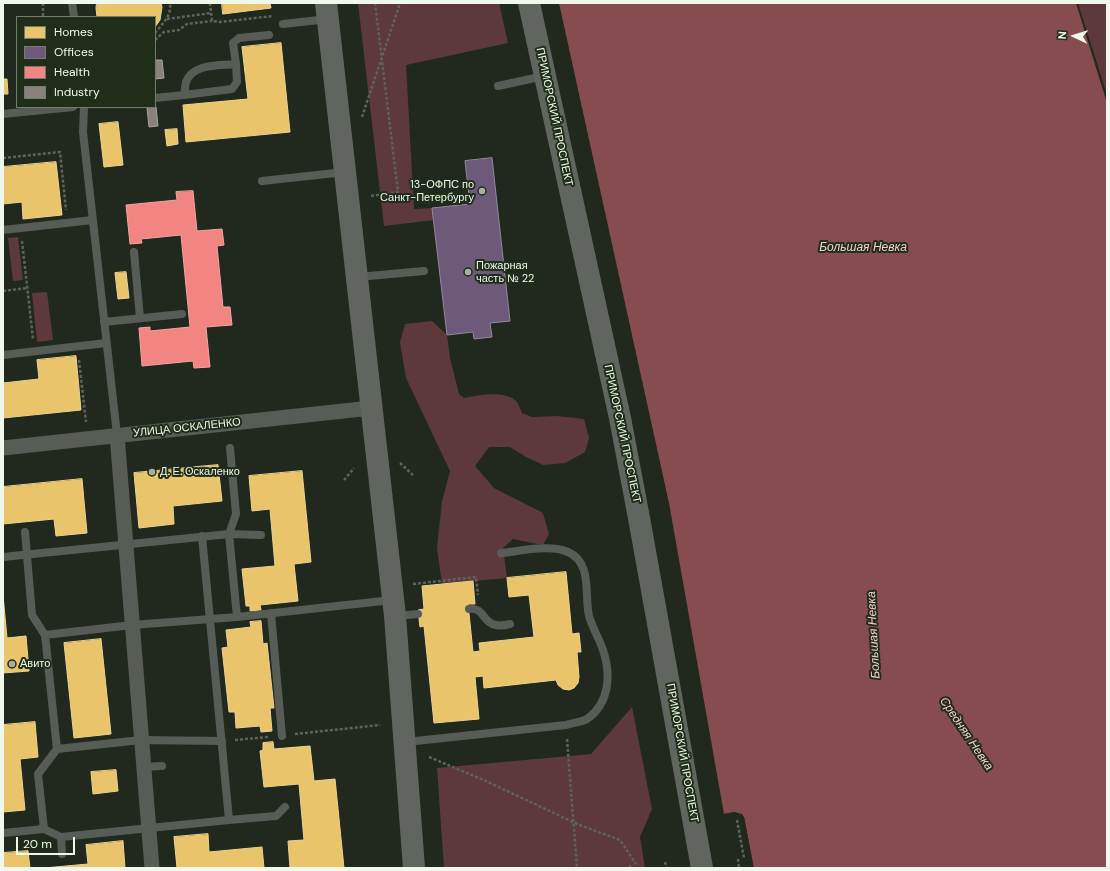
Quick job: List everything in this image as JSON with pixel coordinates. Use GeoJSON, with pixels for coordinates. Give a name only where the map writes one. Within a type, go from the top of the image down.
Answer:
{"type":"FeatureCollection","features":[{"type":"Feature","properties":{"kind":"main road","name":"ПРИМОРСКИЙ ПРОСПЕКТ"},"geometry":{"type":"LineString","coordinates":[[529,3],[620,418],[640,518],[702,868]]}},
{"type":"Feature","properties":{"kind":"main road"},"geometry":{"type":"LineString","coordinates":[[327,11],[394,608],[406,742],[414,868]]}},
{"type":"Feature","properties":{"kind":"street","name":"УЛИЦА ОСКАЛЕНКО"},"geometry":{"type":"LineString","coordinates":[[3,448],[371,408]]}},
{"type":"Feature","properties":{"kind":"street"},"geometry":{"type":"LineString","coordinates":[[117,435],[152,868]]}},
{"type":"Feature","properties":{"kind":"lane"},"geometry":{"type":"LineString","coordinates":[[72,3],[74,16]]}},
{"type":"Feature","properties":{"kind":"lane"},"geometry":{"type":"LineString","coordinates":[[283,24],[327,11]]}},
{"type":"Feature","properties":{"kind":"lane"},"geometry":{"type":"LineString","coordinates":[[156,98],[232,89],[237,82],[233,43],[240,38],[269,35]]}},
{"type":"Feature","properties":{"kind":"lane"},"geometry":{"type":"LineString","coordinates":[[184,95],[186,81],[193,72],[203,68],[236,64]]}},
{"type":"Feature","properties":{"kind":"lane"},"geometry":{"type":"LineString","coordinates":[[498,86],[545,76]]}},
{"type":"Feature","properties":{"kind":"lane"},"geometry":{"type":"LineString","coordinates":[[3,114],[63,108]]}},
{"type":"Feature","properties":{"kind":"lane"},"geometry":{"type":"LineString","coordinates":[[84,108],[83,132],[117,435]]}},
{"type":"Feature","properties":{"kind":"lane"},"geometry":{"type":"LineString","coordinates":[[262,181],[345,172]]}},
{"type":"Feature","properties":{"kind":"lane"},"geometry":{"type":"LineString","coordinates":[[3,230],[93,220]]}},
{"type":"Feature","properties":{"kind":"lane"},"geometry":{"type":"LineString","coordinates":[[134,252],[140,318]]}},
{"type":"Feature","properties":{"kind":"lane"},"geometry":{"type":"LineString","coordinates":[[357,277],[424,270]]}},
{"type":"Feature","properties":{"kind":"lane"},"geometry":{"type":"LineString","coordinates":[[104,322],[182,314]]}},
{"type":"Feature","properties":{"kind":"lane"},"geometry":{"type":"LineString","coordinates":[[3,355],[106,344]]}},
{"type":"Feature","properties":{"kind":"lane"},"geometry":{"type":"LineString","coordinates":[[230,448],[236,514],[229,534],[237,617]]}},
{"type":"Feature","properties":{"kind":"lane"},"geometry":{"type":"LineString","coordinates":[[25,532],[32,615],[45,635],[57,749],[38,774],[44,829]]}},
{"type":"Feature","properties":{"kind":"lane"},"geometry":{"type":"LineString","coordinates":[[3,557],[202,536],[229,534],[262,535]]}},
{"type":"Feature","properties":{"kind":"lane"},"geometry":{"type":"LineString","coordinates":[[202,536],[229,820]]}},
{"type":"Feature","properties":{"kind":"lane"},"geometry":{"type":"LineString","coordinates":[[406,742],[566,724],[586,720],[600,707],[607,689],[607,673],[603,650],[589,616],[586,577],[580,562],[569,553],[554,548],[501,553]]}},
{"type":"Feature","properties":{"kind":"lane"},"geometry":{"type":"LineString","coordinates":[[45,635],[132,625],[270,613],[394,608],[418,614]]}},
{"type":"Feature","properties":{"kind":"lane"},"geometry":{"type":"LineString","coordinates":[[469,609],[474,608],[480,611],[490,623],[497,626],[510,624]]}},
{"type":"Feature","properties":{"kind":"lane"},"geometry":{"type":"LineString","coordinates":[[270,613],[282,736]]}},
{"type":"Feature","properties":{"kind":"lane"},"geometry":{"type":"LineString","coordinates":[[57,749],[141,740],[222,741]]}},
{"type":"Feature","properties":{"kind":"lane"},"geometry":{"type":"LineString","coordinates":[[144,767],[162,766]]}},
{"type":"Feature","properties":{"kind":"lane"},"geometry":{"type":"LineString","coordinates":[[3,833],[44,829],[61,837],[276,816],[285,808]]}},
{"type":"Feature","properties":{"kind":"lane"},"geometry":{"type":"LineString","coordinates":[[61,837],[62,854]]}},
{"type":"Feature","properties":{"kind":"path"},"geometry":{"type":"LineString","coordinates":[[43,3],[43,16]]}},
{"type":"Feature","properties":{"kind":"path"},"geometry":{"type":"LineString","coordinates":[[156,32],[167,19],[171,7],[170,3]]}},
{"type":"Feature","properties":{"kind":"path"},"geometry":{"type":"LineString","coordinates":[[210,3],[212,21]]}},
{"type":"Feature","properties":{"kind":"path"},"geometry":{"type":"LineString","coordinates":[[371,196],[398,192],[375,3]]}},
{"type":"Feature","properties":{"kind":"path"},"geometry":{"type":"LineString","coordinates":[[362,117],[400,3]]}},
{"type":"Feature","properties":{"kind":"path"},"geometry":{"type":"LineString","coordinates":[[167,19],[211,13]]}},
{"type":"Feature","properties":{"kind":"path"},"geometry":{"type":"LineString","coordinates":[[156,39],[164,32],[178,30],[187,24],[212,21],[220,22],[272,15],[283,24]]}},
{"type":"Feature","properties":{"kind":"path"},"geometry":{"type":"LineString","coordinates":[[3,158],[60,152],[67,223]]}},
{"type":"Feature","properties":{"kind":"path"},"geometry":{"type":"LineString","coordinates":[[21,228],[34,352]]}},
{"type":"Feature","properties":{"kind":"path"},"geometry":{"type":"LineString","coordinates":[[3,291],[27,288]]}},
{"type":"Feature","properties":{"kind":"path"},"geometry":{"type":"LineString","coordinates":[[78,347],[86,423]]}},
{"type":"Feature","properties":{"kind":"path"},"geometry":{"type":"LineString","coordinates":[[400,463],[413,475]]}},
{"type":"Feature","properties":{"kind":"path"},"geometry":{"type":"LineString","coordinates":[[344,480],[354,468]]}},
{"type":"Feature","properties":{"kind":"path"},"geometry":{"type":"LineString","coordinates":[[413,584],[476,577],[480,611]]}},
{"type":"Feature","properties":{"kind":"path"},"geometry":{"type":"LineString","coordinates":[[566,724],[577,868]]}},
{"type":"Feature","properties":{"kind":"path"},"geometry":{"type":"LineString","coordinates":[[222,741],[380,725]]}},
{"type":"Feature","properties":{"kind":"path"},"geometry":{"type":"LineString","coordinates":[[429,757],[486,781],[573,822],[620,840],[636,864]]}},
{"type":"Feature","properties":{"kind":"path"},"geometry":{"type":"LineString","coordinates":[[737,820],[744,858]]}},
{"type":"Feature","properties":{"kind":"path"},"geometry":{"type":"LineString","coordinates":[[738,860],[739,868]]}},
{"type":"Feature","properties":{"kind":"path"},"geometry":{"type":"LineString","coordinates":[[665,862],[667,868]]}},
{"type":"Feature","properties":{"kind":"shaded area"},"geometry":{"type":"Polygon","coordinates":[[[358,3],[499,3],[508,43],[406,65],[414,209],[432,208],[434,220],[384,226],[358,3]]]}},
{"type":"Feature","properties":{"kind":"shaded area"},"geometry":{"type":"Polygon","coordinates":[[[1078,3],[1107,3],[1107,95],[1078,3]]]}},
{"type":"Feature","properties":{"kind":"shaded area"},"geometry":{"type":"Polygon","coordinates":[[[18,237],[23,280],[13,281],[8,238],[18,237]]]}},
{"type":"Feature","properties":{"kind":"shaded area"},"geometry":{"type":"Polygon","coordinates":[[[47,292],[53,340],[37,342],[32,293],[47,292]]]}},
{"type":"Feature","properties":{"kind":"shaded area"},"geometry":{"type":"Polygon","coordinates":[[[432,321],[447,335],[450,358],[459,394],[464,398],[491,394],[505,395],[516,401],[522,413],[532,417],[557,416],[584,419],[589,438],[585,452],[565,463],[543,465],[510,447],[489,447],[475,466],[494,488],[543,513],[549,534],[543,545],[513,539],[503,548],[507,578],[442,584],[437,548],[442,501],[450,471],[406,378],[400,342],[405,324],[432,321]]]}},
{"type":"Feature","properties":{"kind":"shaded area"},"geometry":{"type":"Polygon","coordinates":[[[632,707],[652,809],[640,837],[645,868],[444,868],[437,768],[591,754],[632,707]]]}},
{"type":"Feature","properties":{"kind":"water","name":"Большая Невка"},"geometry":{"type":"Polygon","coordinates":[[[559,3],[1076,3],[1107,103],[1107,868],[754,868],[744,817],[735,812],[724,814],[669,503],[559,3]]]}},
{"type":"Feature","properties":{"kind":"pier"},"geometry":{"type":"Polygon","coordinates":[[[734,812],[742,814],[744,817],[750,849],[748,849],[741,815],[735,814],[725,816],[724,814],[734,812]]]}},
{"type":"Feature","properties":{"kind":"building: Homes"},"geometry":{"type":"Polygon","coordinates":[[[97,3],[161,3],[162,7],[160,20],[156,26],[156,16],[97,16],[97,3]]]}},
{"type":"Feature","properties":{"kind":"building: Homes"},"geometry":{"type":"Polygon","coordinates":[[[222,3],[270,3],[271,8],[223,14],[222,3]]]}},
{"type":"Feature","properties":{"kind":"building: Homes"},"geometry":{"type":"Polygon","coordinates":[[[281,43],[290,132],[186,142],[183,105],[248,99],[242,47],[281,43]]]}},
{"type":"Feature","properties":{"kind":"building: Homes"},"geometry":{"type":"Polygon","coordinates":[[[3,79],[7,79],[8,94],[3,94],[3,79]]]}},
{"type":"Feature","properties":{"kind":"building: Homes"},"geometry":{"type":"Polygon","coordinates":[[[118,122],[123,165],[104,167],[99,124],[118,122]]]}},
{"type":"Feature","properties":{"kind":"building: Homes"},"geometry":{"type":"Polygon","coordinates":[[[177,129],[178,144],[167,146],[165,130],[177,129]]]}},
{"type":"Feature","properties":{"kind":"building: Homes"},"geometry":{"type":"Polygon","coordinates":[[[56,162],[62,215],[23,219],[22,202],[3,204],[3,167],[56,162]]]}},
{"type":"Feature","properties":{"kind":"building: Homes"},"geometry":{"type":"Polygon","coordinates":[[[126,272],[129,298],[118,299],[115,273],[126,272]]]}},
{"type":"Feature","properties":{"kind":"building: Homes"},"geometry":{"type":"Polygon","coordinates":[[[76,356],[81,410],[3,418],[3,383],[39,379],[37,360],[76,356]]]}},
{"type":"Feature","properties":{"kind":"building: Homes"},"geometry":{"type":"Polygon","coordinates":[[[218,465],[222,501],[173,506],[174,524],[139,528],[134,473],[218,465]]]}},
{"type":"Feature","properties":{"kind":"building: Homes"},"geometry":{"type":"Polygon","coordinates":[[[302,471],[311,562],[294,564],[298,601],[260,605],[261,610],[250,611],[250,606],[246,606],[242,569],[275,566],[270,509],[252,511],[249,476],[302,471]]]}},
{"type":"Feature","properties":{"kind":"building: Homes"},"geometry":{"type":"Polygon","coordinates":[[[82,479],[87,533],[56,536],[54,519],[3,524],[3,487],[82,479]]]}},
{"type":"Feature","properties":{"kind":"building: Homes"},"geometry":{"type":"Polygon","coordinates":[[[566,572],[572,634],[579,633],[581,652],[577,652],[579,677],[578,683],[574,688],[569,690],[563,689],[558,685],[556,680],[484,688],[483,676],[475,677],[479,719],[434,723],[424,626],[420,627],[418,610],[424,609],[422,586],[473,581],[475,604],[468,604],[473,652],[480,651],[479,643],[534,637],[529,595],[509,597],[507,578],[566,572]]]}},
{"type":"Feature","properties":{"kind":"building: Homes"},"geometry":{"type":"Polygon","coordinates":[[[3,595],[7,638],[26,636],[29,671],[3,673],[3,595]]]}},
{"type":"Feature","properties":{"kind":"building: Homes"},"geometry":{"type":"Polygon","coordinates":[[[261,621],[263,644],[267,643],[274,708],[270,708],[272,731],[261,732],[260,726],[236,728],[235,712],[229,712],[222,648],[228,647],[226,630],[251,627],[250,622],[261,621]]]}},
{"type":"Feature","properties":{"kind":"building: Homes"},"geometry":{"type":"Polygon","coordinates":[[[101,639],[111,734],[74,738],[64,643],[101,639]]]}},
{"type":"Feature","properties":{"kind":"building: Homes"},"geometry":{"type":"Polygon","coordinates":[[[35,722],[38,757],[20,759],[25,810],[3,812],[3,725],[35,722]]]}},
{"type":"Feature","properties":{"kind":"building: Homes"},"geometry":{"type":"Polygon","coordinates":[[[273,742],[274,749],[310,746],[314,781],[335,779],[344,868],[290,868],[288,841],[304,840],[299,784],[264,787],[260,751],[263,750],[263,743],[273,742]]]}},
{"type":"Feature","properties":{"kind":"building: Homes"},"geometry":{"type":"Polygon","coordinates":[[[116,770],[118,791],[93,794],[91,772],[116,770]]]}},
{"type":"Feature","properties":{"kind":"building: Homes"},"geometry":{"type":"Polygon","coordinates":[[[208,834],[209,852],[262,847],[264,868],[177,868],[174,837],[208,834]]]}},
{"type":"Feature","properties":{"kind":"building: Homes"},"geometry":{"type":"Polygon","coordinates":[[[123,841],[125,868],[44,868],[88,864],[86,845],[123,841]]]}},
{"type":"Feature","properties":{"kind":"building: Homes"},"geometry":{"type":"Polygon","coordinates":[[[28,851],[30,868],[3,868],[3,853],[28,851]]]}},
{"type":"Feature","properties":{"kind":"building: Offices"},"geometry":{"type":"Polygon","coordinates":[[[492,158],[510,321],[490,323],[492,337],[474,339],[473,332],[447,335],[432,208],[470,204],[465,161],[492,158]]]}},
{"type":"Feature","properties":{"kind":"building: Health"},"geometry":{"type":"Polygon","coordinates":[[[193,191],[197,231],[222,229],[224,245],[217,246],[223,307],[230,307],[232,325],[206,327],[210,367],[194,368],[193,361],[142,366],[139,328],[150,327],[150,331],[190,327],[181,235],[141,239],[142,243],[130,244],[126,205],[177,200],[176,192],[193,191]]]}},
{"type":"Feature","properties":{"kind":"building: Industry"},"geometry":{"type":"Polygon","coordinates":[[[156,60],[162,60],[164,78],[156,79],[156,60]]]}},
{"type":"Feature","properties":{"kind":"building: Industry"},"geometry":{"type":"Polygon","coordinates":[[[156,107],[158,126],[149,127],[147,108],[156,107]]]}},
{"type":"Feature","properties":{"kind":"place","name":"13-ОФПС по Санкт-Петербургу"},"geometry":{"type":"Point","coordinates":[482,191]}},
{"type":"Feature","properties":{"kind":"place","name":"Пожарная часть № 22"},"geometry":{"type":"Point","coordinates":[468,272]}},
{"type":"Feature","properties":{"kind":"place","name":"Д. Е. Оскаленко"},"geometry":{"type":"Point","coordinates":[152,472]}},
{"type":"Feature","properties":{"kind":"place","name":"Авито"},"geometry":{"type":"Point","coordinates":[12,664]}},
{"type":"Feature","properties":{"kind":"water label","name":"Средняя Невка"},"geometry":{"type":"Point","coordinates":[966,734]}}]}
